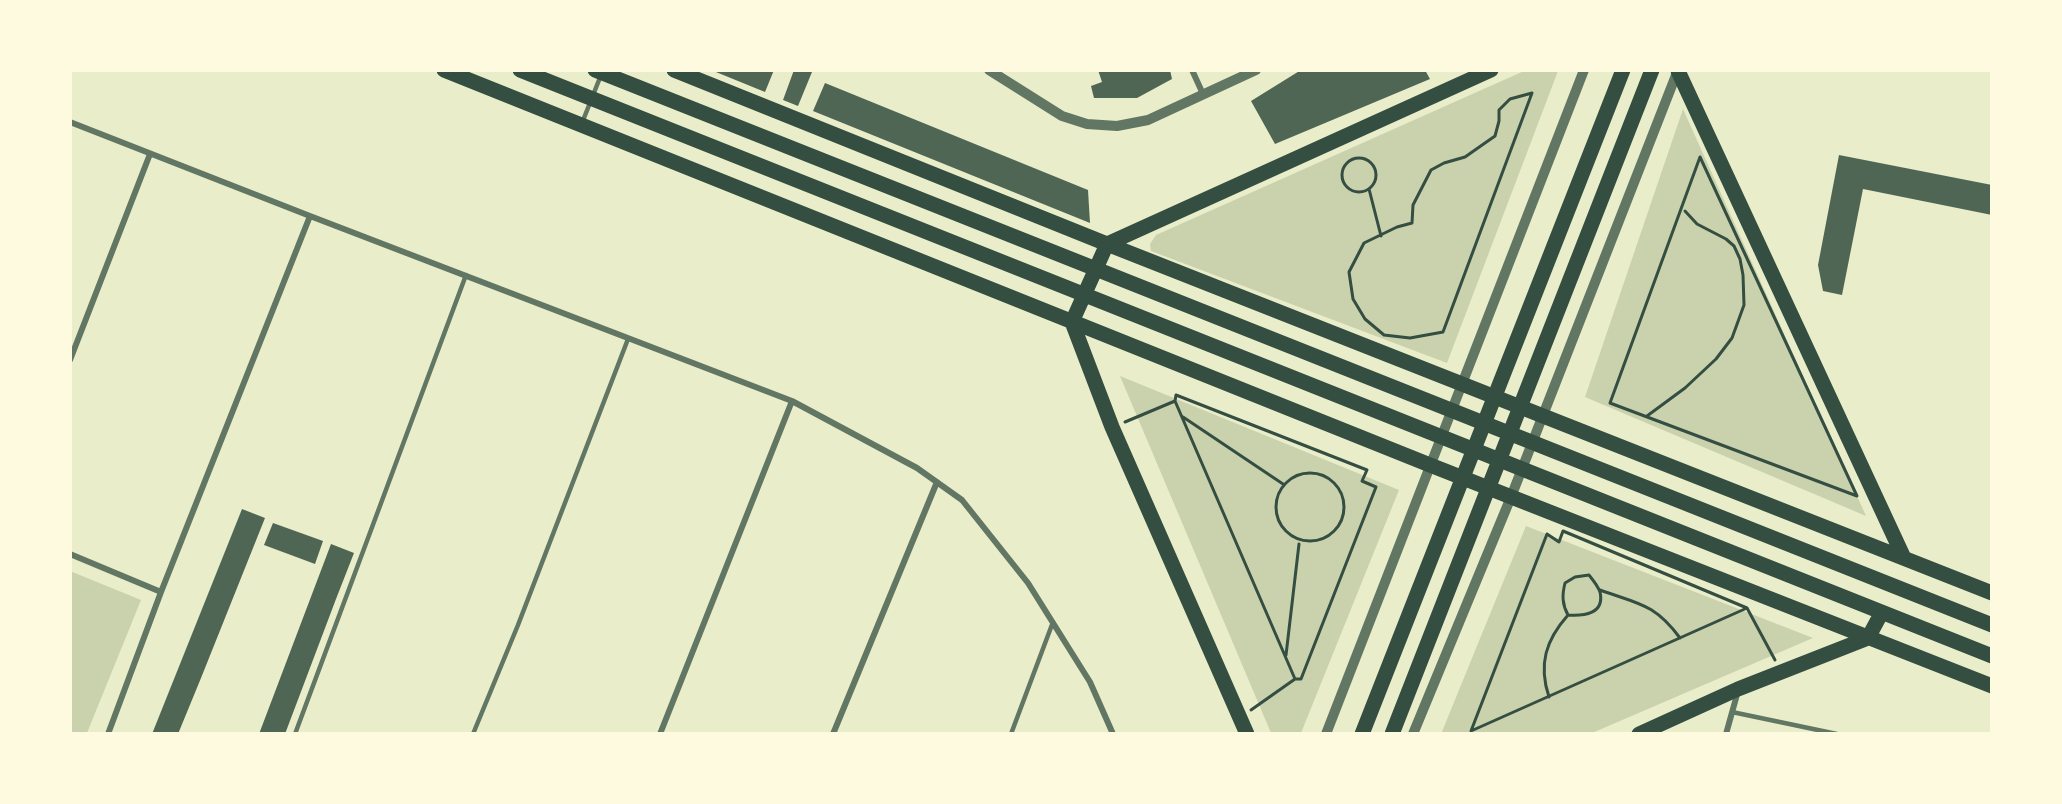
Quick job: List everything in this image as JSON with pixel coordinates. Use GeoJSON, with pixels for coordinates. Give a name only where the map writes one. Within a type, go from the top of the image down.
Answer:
{"type":"FeatureCollection","features":[{"type":"Feature","properties":{"kind":"main road"},"geometry":{"type":"LineString","coordinates":[[444,70],[1430,465],[1992,686]]}},
{"type":"Feature","properties":{"kind":"main road"},"geometry":{"type":"LineString","coordinates":[[520,70],[1992,656]]}},
{"type":"Feature","properties":{"kind":"main road"},"geometry":{"type":"LineString","coordinates":[[674,70],[1107,244],[1992,593]]}},
{"type":"Feature","properties":{"kind":"main road"},"geometry":{"type":"LineString","coordinates":[[1247,734],[1112,427],[1072,322],[1107,244],[1491,70]]}},
{"type":"Feature","properties":{"kind":"main road"},"geometry":{"type":"LineString","coordinates":[[1362,734],[1623,70]]}},
{"type":"Feature","properties":{"kind":"main road"},"geometry":{"type":"LineString","coordinates":[[1392,734],[1652,70]]}},
{"type":"Feature","properties":{"kind":"main road"},"geometry":{"type":"LineString","coordinates":[[600,71],[1095,270],[1992,625]]}},
{"type":"Feature","properties":{"kind":"main road"},"geometry":{"type":"LineString","coordinates":[[1678,71],[1904,558]]}},
{"type":"Feature","properties":{"kind":"main road"},"geometry":{"type":"LineString","coordinates":[[1639,734],[1738,689],[1868,638],[1882,612]]}},
{"type":"Feature","properties":{"kind":"street"},"geometry":{"type":"LineString","coordinates":[[989,70],[1056,113],[1074,121],[1117,126],[1148,120],[1256,70]]}},
{"type":"Feature","properties":{"kind":"street"},"geometry":{"type":"LineString","coordinates":[[1192,70],[1203,94]]}},
{"type":"Feature","properties":{"kind":"street"},"geometry":{"type":"LineString","coordinates":[[1326,734],[1584,70]]}},
{"type":"Feature","properties":{"kind":"street"},"geometry":{"type":"LineString","coordinates":[[1413,734],[1522,470],[1678,71]]}},
{"type":"Feature","properties":{"kind":"street"},"geometry":{"type":"LineString","coordinates":[[70,122],[792,401],[917,468],[962,500],[1028,583],[1090,682],[1113,734]]}},
{"type":"Feature","properties":{"kind":"street"},"geometry":{"type":"LineString","coordinates":[[70,360],[150,154]]}},
{"type":"Feature","properties":{"kind":"street"},"geometry":{"type":"LineString","coordinates":[[108,734],[161,592],[309,216]]}},
{"type":"Feature","properties":{"kind":"street"},"geometry":{"type":"LineString","coordinates":[[660,734],[792,401]]}},
{"type":"Feature","properties":{"kind":"street"},"geometry":{"type":"LineString","coordinates":[[832,734],[937,482]]}},
{"type":"Feature","properties":{"kind":"street"},"geometry":{"type":"LineString","coordinates":[[70,554],[161,592]]}},
{"type":"Feature","properties":{"kind":"street"},"geometry":{"type":"LineString","coordinates":[[1726,734],[1738,689]]}},
{"type":"Feature","properties":{"kind":"lane"},"geometry":{"type":"LineString","coordinates":[[581,126],[600,71]]}},
{"type":"Feature","properties":{"kind":"lane"},"geometry":{"type":"LineString","coordinates":[[295,734],[466,275]]}},
{"type":"Feature","properties":{"kind":"lane"},"geometry":{"type":"LineString","coordinates":[[473,734],[518,625],[628,339]]}},
{"type":"Feature","properties":{"kind":"lane"},"geometry":{"type":"LineString","coordinates":[[1011,734],[1053,622]]}},
{"type":"Feature","properties":{"kind":"lane"},"geometry":{"type":"LineString","coordinates":[[1732,712],[1837,734]]}},
{"type":"Feature","properties":{"kind":"path"},"geometry":{"type":"LineString","coordinates":[[1532,93],[1443,332],[1410,338],[1384,335],[1365,319],[1353,299],[1349,272],[1364,243],[1381,236],[1412,223],[1413,205],[1431,170],[1444,163],[1465,157],[1495,136],[1499,110],[1510,99],[1532,93]]}},
{"type":"Feature","properties":{"kind":"path"},"geometry":{"type":"LineString","coordinates":[[1700,157],[1857,496],[1646,417],[1611,403],[1700,157]]}},
{"type":"Feature","properties":{"kind":"path"},"geometry":{"type":"LineString","coordinates":[[1369,189],[1354,191],[1345,184],[1343,171],[1349,161],[1361,158],[1370,162],[1374,167],[1375,180],[1369,189],[1381,236]]}},
{"type":"Feature","properties":{"kind":"path"},"geometry":{"type":"LineString","coordinates":[[1646,417],[1685,388],[1716,359],[1732,338],[1744,305],[1743,275],[1740,259],[1734,246],[1726,239],[1697,224],[1685,211]]}},
{"type":"Feature","properties":{"kind":"path"},"geometry":{"type":"LineString","coordinates":[[1240,718],[1295,679],[1301,679],[1376,488],[1362,481],[1367,470],[1176,395],[1175,402],[1295,679]]}},
{"type":"Feature","properties":{"kind":"path"},"geometry":{"type":"LineString","coordinates":[[1112,427],[1175,402]]}},
{"type":"Feature","properties":{"kind":"path"},"geometry":{"type":"LineString","coordinates":[[1181,416],[1283,484]]}},
{"type":"Feature","properties":{"kind":"path"},"geometry":{"type":"LineString","coordinates":[[1318,473],[1330,478],[1338,486],[1343,495],[1345,507],[1338,526],[1331,535],[1309,542],[1286,533],[1275,512],[1277,494],[1283,484],[1293,476],[1318,473]]}},
{"type":"Feature","properties":{"kind":"path"},"geometry":{"type":"LineString","coordinates":[[1471,732],[1546,534],[1558,542],[1563,531],[1747,608],[1781,672]]}},
{"type":"Feature","properties":{"kind":"path"},"geometry":{"type":"LineString","coordinates":[[1286,657],[1299,544]]}},
{"type":"Feature","properties":{"kind":"path"},"geometry":{"type":"LineString","coordinates":[[1590,575],[1599,590],[1600,604],[1595,611],[1585,616],[1568,615],[1563,606],[1565,583],[1575,577],[1590,575]]}},
{"type":"Feature","properties":{"kind":"path"},"geometry":{"type":"LineString","coordinates":[[1599,590],[1648,606],[1666,621],[1680,638]]}},
{"type":"Feature","properties":{"kind":"path"},"geometry":{"type":"LineString","coordinates":[[1471,732],[1747,608]]}},
{"type":"Feature","properties":{"kind":"path"},"geometry":{"type":"LineString","coordinates":[[1549,697],[1543,681],[1548,645],[1553,631],[1568,615]]}},
{"type":"Feature","properties":{"kind":"green space"},"geometry":{"type":"Polygon","coordinates":[[[1524,71],[1558,71],[1447,363],[1151,251],[1150,244],[1156,235],[1524,71]]]}},
{"type":"Feature","properties":{"kind":"green space"},"geometry":{"type":"Polygon","coordinates":[[[1683,109],[1866,516],[1585,397],[1683,109]]]}},
{"type":"Feature","properties":{"kind":"green space"},"geometry":{"type":"Polygon","coordinates":[[[1120,376],[1399,490],[1301,733],[1271,733],[1120,376]]]}},
{"type":"Feature","properties":{"kind":"green space"},"geometry":{"type":"Polygon","coordinates":[[[1526,526],[1813,638],[1592,733],[1441,734],[1526,526]]]}},
{"type":"Feature","properties":{"kind":"green space"},"geometry":{"type":"Polygon","coordinates":[[[70,571],[141,600],[87,733],[71,733],[70,571]]]}},
{"type":"Feature","properties":{"kind":"building"},"geometry":{"type":"Polygon","coordinates":[[[711,70],[774,70],[765,92],[711,70]]]}},
{"type":"Feature","properties":{"kind":"building"},"geometry":{"type":"Polygon","coordinates":[[[794,70],[812,72],[798,106],[783,100],[794,70]]]}},
{"type":"Feature","properties":{"kind":"building"},"geometry":{"type":"Polygon","coordinates":[[[1098,70],[1170,70],[1172,79],[1137,98],[1094,98],[1091,86],[1102,82],[1098,70]]]}},
{"type":"Feature","properties":{"kind":"building"},"geometry":{"type":"Polygon","coordinates":[[[1301,70],[1425,70],[1430,79],[1275,144],[1251,101],[1301,70]]]}},
{"type":"Feature","properties":{"kind":"building"},"geometry":{"type":"Polygon","coordinates":[[[825,83],[1088,190],[1090,223],[813,111],[825,83]]]}},
{"type":"Feature","properties":{"kind":"building"},"geometry":{"type":"Polygon","coordinates":[[[1839,155],[1992,185],[1992,215],[1863,189],[1842,295],[1823,291],[1818,265],[1839,155]]]}},
{"type":"Feature","properties":{"kind":"building"},"geometry":{"type":"Polygon","coordinates":[[[242,509],[265,518],[178,734],[152,734],[242,509]]]}},
{"type":"Feature","properties":{"kind":"building"},"geometry":{"type":"Polygon","coordinates":[[[273,523],[323,541],[315,564],[264,545],[273,523]]]}},
{"type":"Feature","properties":{"kind":"building"},"geometry":{"type":"Polygon","coordinates":[[[331,544],[354,553],[285,734],[259,734],[331,544]]]}}]}
